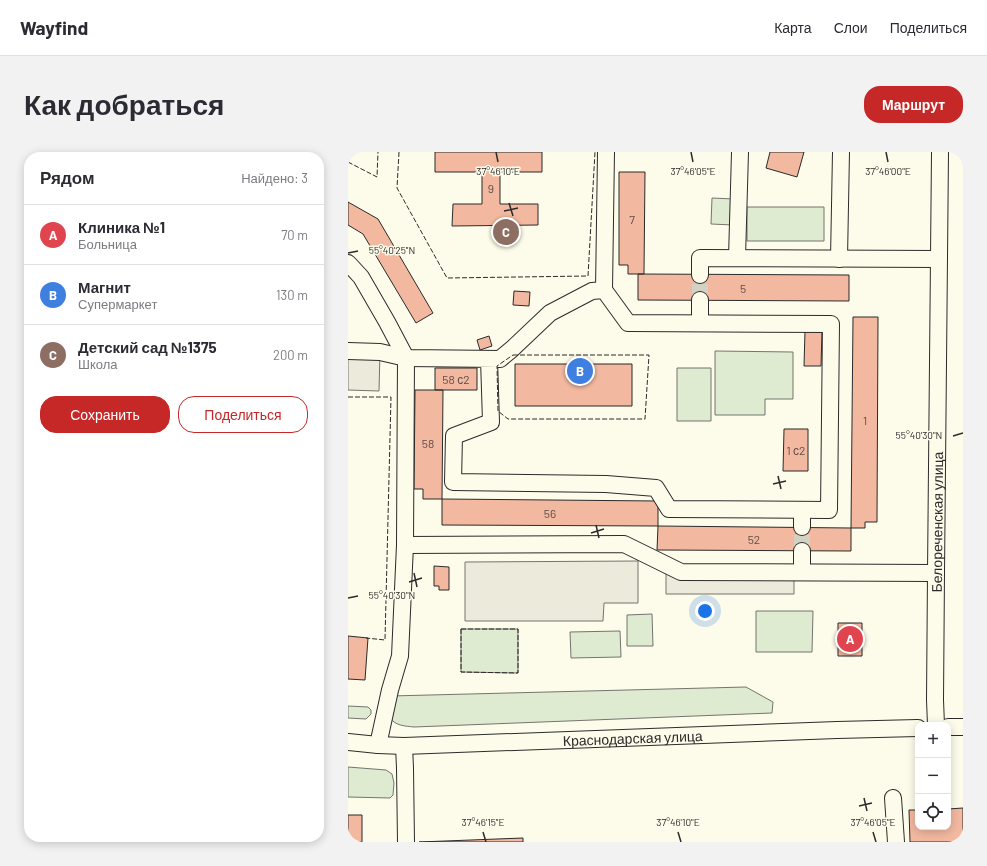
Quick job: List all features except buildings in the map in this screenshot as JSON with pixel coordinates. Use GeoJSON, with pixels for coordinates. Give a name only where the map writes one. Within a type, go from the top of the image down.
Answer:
{"type":"FeatureCollection","features":[{"type":"Feature","properties":{"kind":"street"},"geometry":{"type":"LineString","coordinates":[[489,359],[491,422],[454,436],[453,482],[606,484],[649,487],[656,488],[669,509],[829,510],[831,324],[628,322],[604,290],[606,152]]}},
{"type":"Feature","properties":{"kind":"street"},"geometry":{"type":"LineString","coordinates":[[737,258],[740,152]]}},
{"type":"Feature","properties":{"kind":"street"},"geometry":{"type":"LineString","coordinates":[[839,258],[841,152]]}},
{"type":"Feature","properties":{"kind":"street","name":"Белореченская улица"},"geometry":{"type":"LineString","coordinates":[[936,722],[940,152]]}},
{"type":"Feature","properties":{"kind":"street"},"geometry":{"type":"LineString","coordinates":[[700,274],[700,258],[939,259]]}},
{"type":"Feature","properties":{"kind":"street"},"geometry":{"type":"LineString","coordinates":[[348,263],[361,277],[388,322],[406,358],[405,545],[400,656],[390,690],[378,745]]}},
{"type":"Feature","properties":{"kind":"street"},"geometry":{"type":"LineString","coordinates":[[348,351],[380,352],[406,358],[500,359],[550,313],[592,291],[604,290]]}},
{"type":"Feature","properties":{"kind":"street"},"geometry":{"type":"LineString","coordinates":[[700,300],[700,323]]}},
{"type":"Feature","properties":{"kind":"street"},"geometry":{"type":"LineString","coordinates":[[802,510],[802,527]]}},
{"type":"Feature","properties":{"kind":"street"},"geometry":{"type":"LineString","coordinates":[[405,545],[624,544],[681,572],[936,573]]}},
{"type":"Feature","properties":{"kind":"street"},"geometry":{"type":"LineString","coordinates":[[802,551],[802,572]]}},
{"type":"Feature","properties":{"kind":"street"},"geometry":{"type":"LineString","coordinates":[[951,728],[963,727]]}},
{"type":"Feature","properties":{"kind":"street","name":"Краснодарская улица"},"geometry":{"type":"LineString","coordinates":[[348,742],[404,746],[915,728]]}},
{"type":"Feature","properties":{"kind":"street"},"geometry":{"type":"LineString","coordinates":[[404,746],[406,842]]}},
{"type":"Feature","properties":{"kind":"street"},"geometry":{"type":"LineString","coordinates":[[893,798],[896,842]]}},
{"type":"Feature","properties":{"kind":"green space"},"geometry":{"type":"Polygon","coordinates":[[[712,198],[734,199],[733,225],[711,224],[712,198]]]}},
{"type":"Feature","properties":{"kind":"green space"},"geometry":{"type":"Polygon","coordinates":[[[747,207],[824,207],[824,241],[747,241],[747,207]]]}},
{"type":"Feature","properties":{"kind":"green space"},"geometry":{"type":"Polygon","coordinates":[[[715,351],[793,352],[793,399],[765,399],[765,415],[715,415],[715,351]]]}},
{"type":"Feature","properties":{"kind":"green space"},"geometry":{"type":"Polygon","coordinates":[[[677,368],[711,368],[711,421],[677,421],[677,368]]]}},
{"type":"Feature","properties":{"kind":"green space"},"geometry":{"type":"Polygon","coordinates":[[[756,611],[813,611],[812,652],[756,652],[756,611]]]}},
{"type":"Feature","properties":{"kind":"green space"},"geometry":{"type":"Polygon","coordinates":[[[652,614],[653,646],[627,646],[627,615],[652,614]]]}},
{"type":"Feature","properties":{"kind":"green space"},"geometry":{"type":"Polygon","coordinates":[[[461,629],[518,629],[518,673],[461,672],[461,629]]]}},
{"type":"Feature","properties":{"kind":"green space"},"geometry":{"type":"Polygon","coordinates":[[[620,631],[621,657],[571,658],[570,632],[620,631]]]}},
{"type":"Feature","properties":{"kind":"green space"},"geometry":{"type":"Polygon","coordinates":[[[746,687],[773,702],[772,713],[414,727],[398,724],[390,718],[390,696],[746,687]]]}},
{"type":"Feature","properties":{"kind":"green space"},"geometry":{"type":"Polygon","coordinates":[[[348,706],[368,707],[371,710],[371,714],[366,719],[348,718],[348,706]]]}},
{"type":"Feature","properties":{"kind":"green space"},"geometry":{"type":"Polygon","coordinates":[[[348,767],[386,770],[392,774],[394,783],[393,795],[390,798],[348,797],[348,767]]]}},
{"type":"Feature","properties":{"kind":"shaded area"},"geometry":{"type":"Polygon","coordinates":[[[348,351],[380,352],[379,391],[348,390],[348,351]]]}},
{"type":"Feature","properties":{"kind":"shaded area"},"geometry":{"type":"Polygon","coordinates":[[[638,561],[638,603],[604,603],[603,621],[465,621],[465,562],[638,561]]]}},
{"type":"Feature","properties":{"kind":"shaded area"},"geometry":{"type":"Polygon","coordinates":[[[666,572],[794,572],[794,594],[666,594],[666,572]]]}},
{"type":"Feature","properties":{"kind":"tunnel"},"geometry":{"type":"LineString","coordinates":[[700,275],[700,300]]}},
{"type":"Feature","properties":{"kind":"tunnel"},"geometry":{"type":"LineString","coordinates":[[802,527],[802,551]]}},
{"type":"Feature","properties":{"kind":"fence"},"geometry":{"type":"LineString","coordinates":[[348,162],[377,177],[378,152]]}},
{"type":"Feature","properties":{"kind":"fence"},"geometry":{"type":"LineString","coordinates":[[399,152],[397,188],[447,278],[588,276],[595,152]]}},
{"type":"Feature","properties":{"kind":"fence"},"geometry":{"type":"LineString","coordinates":[[513,355],[649,355],[645,419],[508,419],[498,411],[497,366],[513,355]]}},
{"type":"Feature","properties":{"kind":"fence"},"geometry":{"type":"LineString","coordinates":[[348,397],[391,397],[385,640],[366,638]]}},
{"type":"Feature","properties":{"kind":"fence"},"geometry":{"type":"LineString","coordinates":[[461,629],[518,629],[518,673],[461,672],[461,629]]}},
{"type":"Feature","properties":{"kind":"place","name":"Детский сад №1375"},"geometry":{"type":"Point","coordinates":[506,232]}},
{"type":"Feature","properties":{"kind":"place","name":"Магнит"},"geometry":{"type":"Point","coordinates":[580,371]}},
{"type":"Feature","properties":{"kind":"place","name":"Клиника №1"},"geometry":{"type":"Point","coordinates":[850,639]}}]}
